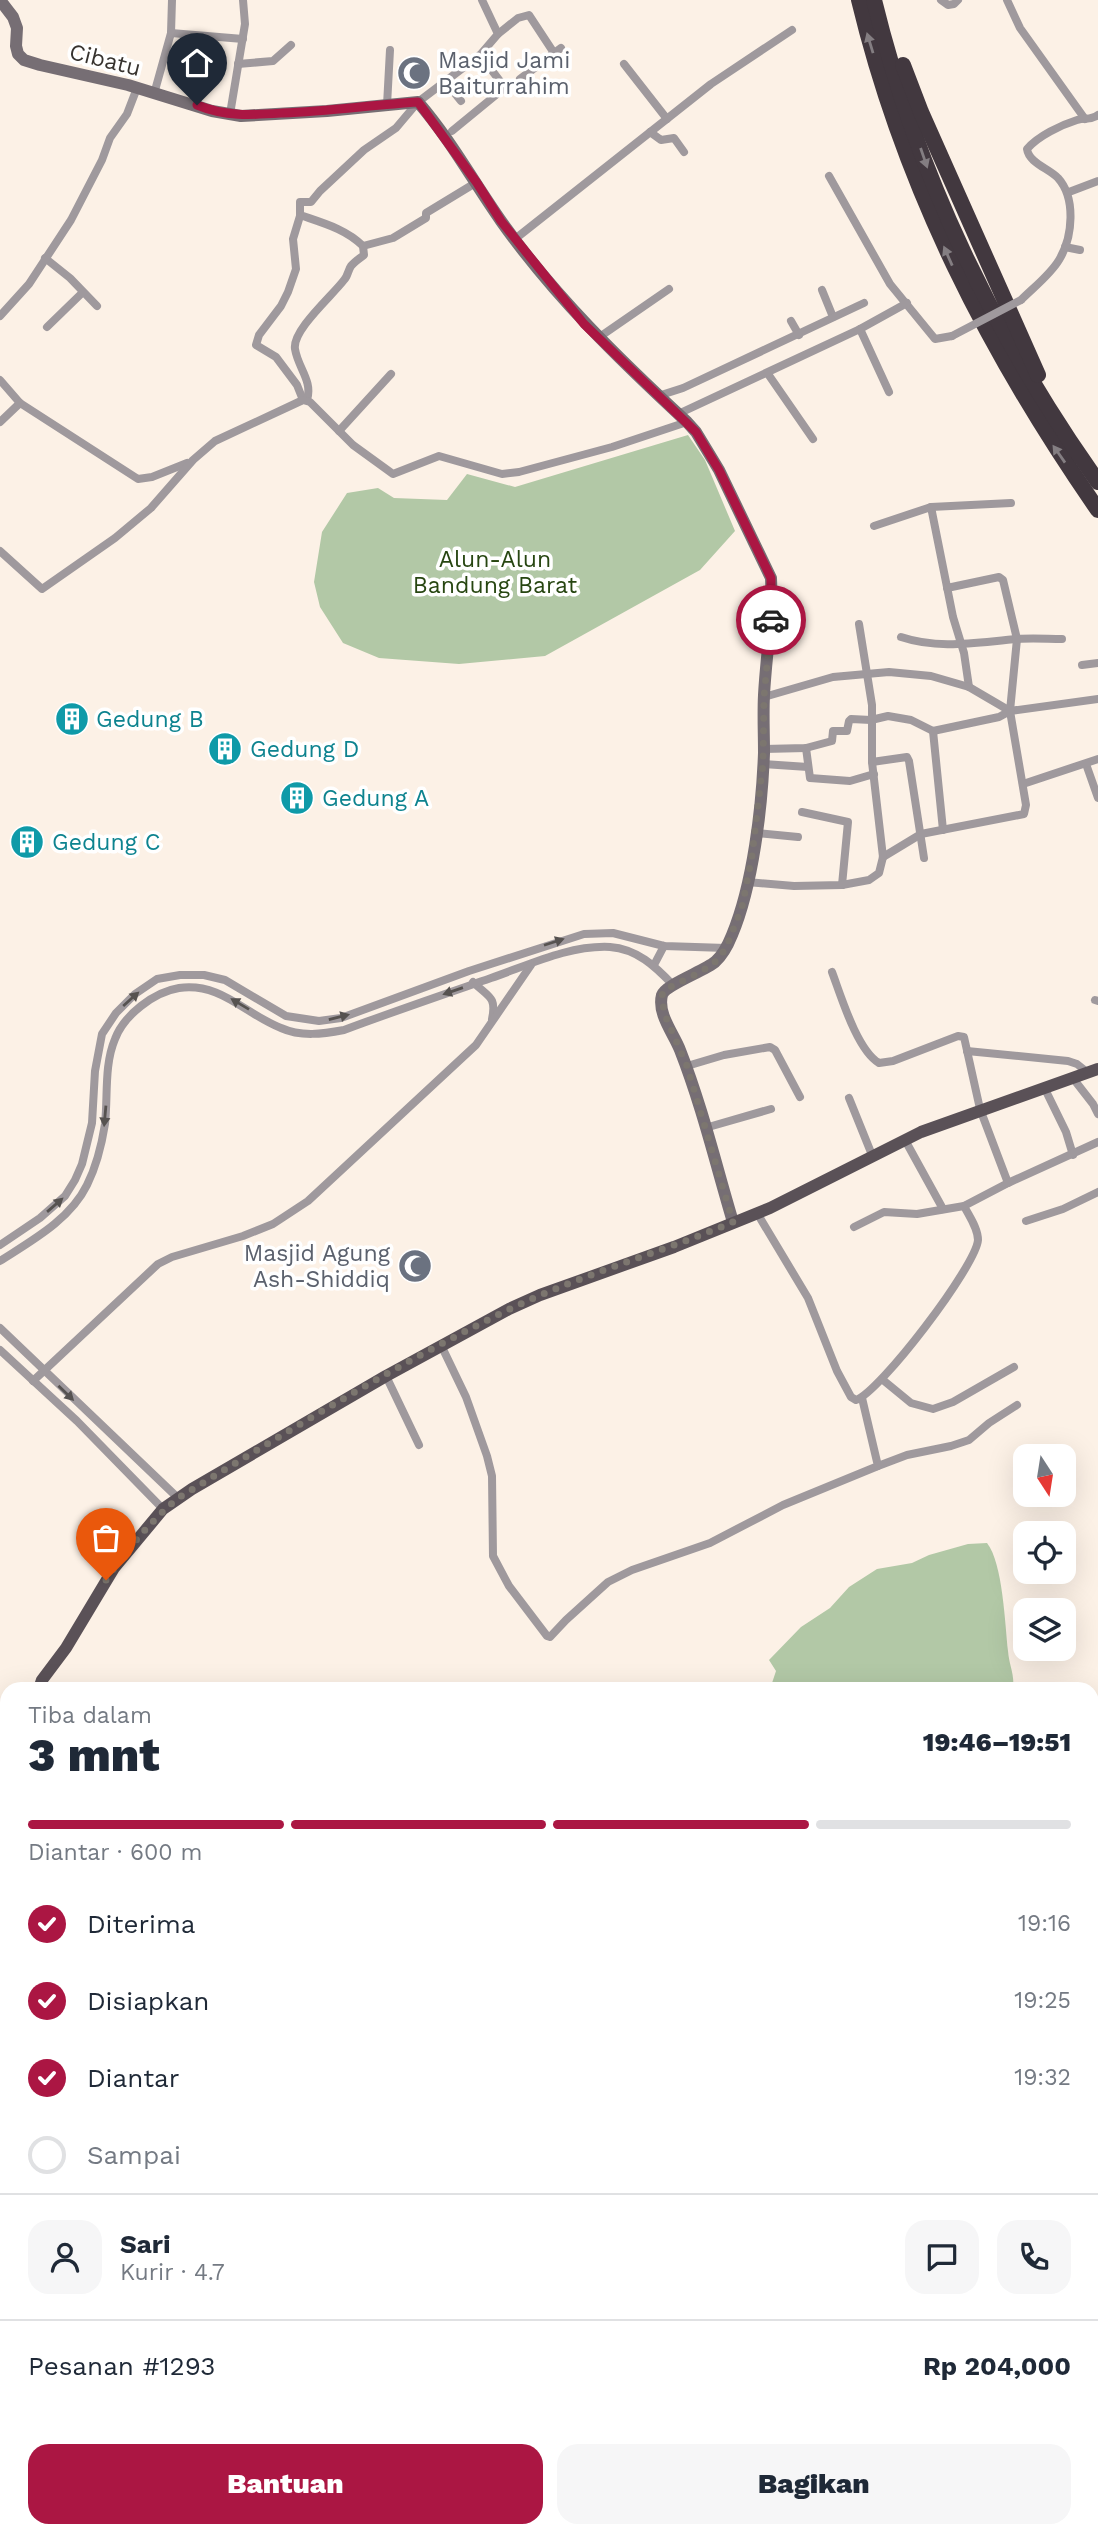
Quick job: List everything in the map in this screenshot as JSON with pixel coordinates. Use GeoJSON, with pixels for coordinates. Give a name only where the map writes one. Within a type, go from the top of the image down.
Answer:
{"type":"FeatureCollection","features":[{"type":"Feature","properties":{"kind":"highway"},"geometry":{"type":"LineString","coordinates":[[859,0],[886,97],[918,187],[950,261],[999,355],[1041,426],[1098,510]]}},
{"type":"Feature","properties":{"kind":"highway"},"geometry":{"type":"LineString","coordinates":[[877,0],[901,93],[932,181],[965,255],[1014,350],[1098,482]]}},
{"type":"Feature","properties":{"kind":"main road"},"geometry":{"type":"LineString","coordinates":[[41,1682],[66,1648],[114,1568],[163,1509],[386,1376],[540,1295],[674,1247],[825,1182],[905,1140],[981,1109],[1092,1070]]}},
{"type":"Feature","properties":{"kind":"street","name":"Cibatu"},"geometry":{"type":"LineString","coordinates":[[0,0],[13,17],[17,28],[18,54],[24,60],[230,114],[241,116],[327,111],[418,102]]}},
{"type":"Feature","properties":{"kind":"street"},"geometry":{"type":"LineString","coordinates":[[154,94],[171,33],[172,0]]}},
{"type":"Feature","properties":{"kind":"street"},"geometry":{"type":"LineString","coordinates":[[230,114],[245,24],[243,0]]}},
{"type":"Feature","properties":{"kind":"street"},"geometry":{"type":"LineString","coordinates":[[482,0],[498,34]]}},
{"type":"Feature","properties":{"kind":"street"},"geometry":{"type":"LineString","coordinates":[[941,0],[951,5],[958,0]]}},
{"type":"Feature","properties":{"kind":"street"},"geometry":{"type":"LineString","coordinates":[[1007,0],[1020,28],[1093,120]]}},
{"type":"Feature","properties":{"kind":"street"},"geometry":{"type":"LineString","coordinates":[[520,79],[558,50],[529,15],[518,19],[498,34],[480,55],[418,102],[396,128],[364,150],[311,202],[300,202],[300,216],[293,239],[296,269],[281,306],[259,335],[256,345],[276,357],[305,400],[391,474],[439,456],[502,474],[519,472],[570,456],[612,447],[682,418],[860,330],[907,303]]}},
{"type":"Feature","properties":{"kind":"street"},"geometry":{"type":"LineString","coordinates":[[515,239],[711,84],[792,30]]}},
{"type":"Feature","properties":{"kind":"street"},"geometry":{"type":"LineString","coordinates":[[171,33],[243,39]]}},
{"type":"Feature","properties":{"kind":"street"},"geometry":{"type":"LineString","coordinates":[[238,64],[272,61],[291,46]]}},
{"type":"Feature","properties":{"kind":"street"},"geometry":{"type":"LineString","coordinates":[[387,105],[390,50]]}},
{"type":"Feature","properties":{"kind":"street"},"geometry":{"type":"LineString","coordinates":[[452,131],[502,90],[503,85],[480,55]]}},
{"type":"Feature","properties":{"kind":"street"},"geometry":{"type":"LineString","coordinates":[[624,64],[667,119]]}},
{"type":"Feature","properties":{"kind":"street"},"geometry":{"type":"LineString","coordinates":[[445,81],[461,101]]}},
{"type":"Feature","properties":{"kind":"street"},"geometry":{"type":"LineString","coordinates":[[0,316],[29,284],[71,220],[102,160],[110,138],[127,114],[137,88]]}},
{"type":"Feature","properties":{"kind":"street"},"geometry":{"type":"LineString","coordinates":[[418,102],[501,221],[597,338],[696,432],[719,470],[771,578],[763,764],[756,833],[742,907],[726,948],[716,961],[701,972],[666,989],[662,995],[664,1013],[687,1066],[733,1222]]}},
{"type":"Feature","properties":{"kind":"street"},"geometry":{"type":"LineString","coordinates":[[829,176],[890,284],[935,339],[952,335],[1021,300],[1051,270],[1065,247],[1072,207],[1069,192],[1056,176],[1029,156],[1027,149],[1034,141],[1077,120],[1093,120]]}},
{"type":"Feature","properties":{"kind":"street"},"geometry":{"type":"LineString","coordinates":[[650,132],[664,140],[674,138],[684,152]]}},
{"type":"Feature","properties":{"kind":"street"},"geometry":{"type":"LineString","coordinates":[[1069,192],[1098,181]]}},
{"type":"Feature","properties":{"kind":"street"},"geometry":{"type":"LineString","coordinates":[[363,246],[407,231],[426,218],[426,213],[477,183]]}},
{"type":"Feature","properties":{"kind":"street"},"geometry":{"type":"LineString","coordinates":[[0,551],[43,589],[115,538],[150,508],[193,460],[215,441],[305,400],[310,392],[295,352],[296,340],[319,306],[346,279],[351,265],[363,255],[363,246],[353,236],[341,230],[300,216]]}},
{"type":"Feature","properties":{"kind":"street"},"geometry":{"type":"LineString","coordinates":[[1065,247],[1080,250]]}},
{"type":"Feature","properties":{"kind":"street"},"geometry":{"type":"LineString","coordinates":[[45,258],[97,306]]}},
{"type":"Feature","properties":{"kind":"street"},"geometry":{"type":"LineString","coordinates":[[597,338],[669,289]]}},
{"type":"Feature","properties":{"kind":"street"},"geometry":{"type":"LineString","coordinates":[[821,290],[833,317]]}},
{"type":"Feature","properties":{"kind":"street"},"geometry":{"type":"LineString","coordinates":[[47,327],[82,293]]}},
{"type":"Feature","properties":{"kind":"street"},"geometry":{"type":"LineString","coordinates":[[658,396],[683,388],[731,363],[799,335],[864,303]]}},
{"type":"Feature","properties":{"kind":"street"},"geometry":{"type":"LineString","coordinates":[[791,321],[799,335]]}},
{"type":"Feature","properties":{"kind":"street"},"geometry":{"type":"LineString","coordinates":[[860,330],[890,392]]}},
{"type":"Feature","properties":{"kind":"street"},"geometry":{"type":"LineString","coordinates":[[339,431],[391,374]]}},
{"type":"Feature","properties":{"kind":"street"},"geometry":{"type":"LineString","coordinates":[[768,374],[813,439]]}},
{"type":"Feature","properties":{"kind":"street"},"geometry":{"type":"LineString","coordinates":[[0,380],[20,403],[138,480],[161,474],[193,460]]}},
{"type":"Feature","properties":{"kind":"street"},"geometry":{"type":"LineString","coordinates":[[0,422],[20,403]]}},
{"type":"Feature","properties":{"kind":"street"},"geometry":{"type":"LineString","coordinates":[[874,526],[932,508],[1012,503]]}},
{"type":"Feature","properties":{"kind":"street"},"geometry":{"type":"LineString","coordinates":[[932,508],[969,687]]}},
{"type":"Feature","properties":{"kind":"street"},"geometry":{"type":"LineString","coordinates":[[883,857],[921,834],[1024,814],[1026,805],[1010,711],[1017,639],[1002,578],[947,588]]}},
{"type":"Feature","properties":{"kind":"street"},"geometry":{"type":"LineString","coordinates":[[747,882],[794,886],[842,885],[869,880],[879,873],[883,857],[872,762],[872,705],[859,624]]}},
{"type":"Feature","properties":{"kind":"street"},"geometry":{"type":"LineString","coordinates":[[901,637],[930,644],[1062,639]]}},
{"type":"Feature","properties":{"kind":"street"},"geometry":{"type":"LineString","coordinates":[[1082,665],[1098,663]]}},
{"type":"Feature","properties":{"kind":"street"},"geometry":{"type":"LineString","coordinates":[[764,697],[833,677],[868,673],[931,676],[969,687],[1010,711]]}},
{"type":"Feature","properties":{"kind":"street"},"geometry":{"type":"LineString","coordinates":[[764,749],[806,748],[833,741],[833,731],[847,731],[849,719],[871,720],[888,716],[911,720],[933,731],[999,717],[1010,711],[1098,699]]}},
{"type":"Feature","properties":{"kind":"street"},"geometry":{"type":"LineString","coordinates":[[933,731],[943,830]]}},
{"type":"Feature","properties":{"kind":"street"},"geometry":{"type":"LineString","coordinates":[[806,748],[809,777],[812,779],[850,781],[874,774]]}},
{"type":"Feature","properties":{"kind":"street"},"geometry":{"type":"LineString","coordinates":[[872,762],[907,757],[924,858]]}},
{"type":"Feature","properties":{"kind":"street"},"geometry":{"type":"LineString","coordinates":[[1023,783],[1098,759]]}},
{"type":"Feature","properties":{"kind":"street"},"geometry":{"type":"LineString","coordinates":[[763,764],[808,767]]}},
{"type":"Feature","properties":{"kind":"street"},"geometry":{"type":"LineString","coordinates":[[1086,764],[1098,798]]}},
{"type":"Feature","properties":{"kind":"street"},"geometry":{"type":"LineString","coordinates":[[802,812],[848,822],[842,885]]}},
{"type":"Feature","properties":{"kind":"street"},"geometry":{"type":"LineString","coordinates":[[756,833],[798,837]]}},
{"type":"Feature","properties":{"kind":"street"},"geometry":{"type":"LineString","coordinates":[[0,1245],[40,1218],[65,1196],[75,1180],[82,1164],[92,1123],[95,1071],[102,1034],[116,1013],[135,994],[157,979],[204,975],[225,980],[286,1016],[319,1021],[341,1018],[469,971],[573,937],[613,933],[664,946],[726,948]]}},
{"type":"Feature","properties":{"kind":"street"},"geometry":{"type":"LineString","coordinates":[[612,947],[613,933]]}},
{"type":"Feature","properties":{"kind":"street"},"geometry":{"type":"LineString","coordinates":[[654,965],[664,946]]}},
{"type":"Feature","properties":{"kind":"street"},"geometry":{"type":"LineString","coordinates":[[0,1261],[45,1232],[72,1207],[86,1187],[93,1172],[104,1125],[108,1072],[115,1039],[127,1021],[144,1004],[163,992],[181,988],[202,988],[219,992],[281,1029],[320,1034],[344,1030],[532,964],[586,948],[612,947],[632,952],[654,965],[673,985]]}},
{"type":"Feature","properties":{"kind":"street"},"geometry":{"type":"LineString","coordinates":[[33,1381],[158,1264],[272,1224],[308,1201],[477,1045],[532,964]]}},
{"type":"Feature","properties":{"kind":"street"},"geometry":{"type":"LineString","coordinates":[[469,971],[474,984],[490,996],[495,1006],[490,1026]]}},
{"type":"Feature","properties":{"kind":"street"},"geometry":{"type":"LineString","coordinates":[[832,972],[849,1018],[874,1061],[893,1061],[958,1036],[964,1037],[981,1109],[1009,1182]]}},
{"type":"Feature","properties":{"kind":"street"},"geometry":{"type":"LineString","coordinates":[[687,1066],[724,1055],[770,1047],[775,1050],[800,1097]]}},
{"type":"Feature","properties":{"kind":"street"},"geometry":{"type":"LineString","coordinates":[[967,1051],[1068,1061],[1092,1070]]}},
{"type":"Feature","properties":{"kind":"street"},"geometry":{"type":"LineString","coordinates":[[1072,1077],[1098,1114]]}},
{"type":"Feature","properties":{"kind":"street"},"geometry":{"type":"LineString","coordinates":[[1044,1087],[1066,1132],[1073,1155]]}},
{"type":"Feature","properties":{"kind":"street"},"geometry":{"type":"LineString","coordinates":[[849,1098],[872,1155]]}},
{"type":"Feature","properties":{"kind":"street"},"geometry":{"type":"LineString","coordinates":[[705,1128],[771,1109]]}},
{"type":"Feature","properties":{"kind":"street"},"geometry":{"type":"LineString","coordinates":[[905,1140],[943,1209]]}},
{"type":"Feature","properties":{"kind":"street"},"geometry":{"type":"LineString","coordinates":[[854,1227],[884,1212],[917,1214],[964,1206],[1009,1182],[1098,1142]]}},
{"type":"Feature","properties":{"kind":"street"},"geometry":{"type":"LineString","coordinates":[[1026,1221],[1063,1209],[1098,1192]]}},
{"type":"Feature","properties":{"kind":"street"},"geometry":{"type":"LineString","coordinates":[[757,1213],[808,1298],[837,1371],[851,1397],[856,1400],[883,1380],[930,1321],[977,1244],[976,1231],[964,1206]]}},
{"type":"Feature","properties":{"kind":"street"},"geometry":{"type":"LineString","coordinates":[[0,1328],[178,1498]]}},
{"type":"Feature","properties":{"kind":"street"},"geometry":{"type":"LineString","coordinates":[[441,1345],[466,1397],[487,1455],[492,1476],[492,1556],[509,1586],[550,1637],[608,1582],[632,1570],[710,1543],[783,1505],[878,1466],[907,1455],[969,1440],[1017,1405]]}},
{"type":"Feature","properties":{"kind":"street"},"geometry":{"type":"LineString","coordinates":[[0,1350],[77,1421],[163,1509]]}},
{"type":"Feature","properties":{"kind":"street"},"geometry":{"type":"LineString","coordinates":[[883,1380],[911,1403],[933,1409],[953,1402],[1014,1367]]}},
{"type":"Feature","properties":{"kind":"street"},"geometry":{"type":"LineString","coordinates":[[386,1376],[419,1444]]}},
{"type":"Feature","properties":{"kind":"street"},"geometry":{"type":"LineString","coordinates":[[862,1398],[878,1466]]}},
{"type":"Feature","properties":{"kind":"green space","name":"Alun-Alun Bandung Barat"},"geometry":{"type":"Polygon","coordinates":[[[688,435],[705,460],[735,531],[700,570],[545,656],[459,664],[379,658],[343,643],[320,607],[314,582],[322,532],[347,493],[378,488],[394,498],[447,500],[467,474],[515,487],[688,435]]]}},
{"type":"Feature","properties":{"kind":"green space"},"geometry":{"type":"Polygon","coordinates":[[[987,1543],[997,1565],[1013,1682],[772,1682],[776,1671],[769,1660],[801,1627],[830,1608],[849,1587],[877,1569],[912,1563],[929,1555],[968,1544],[987,1543]]]}},
{"type":"Feature","properties":{"kind":"way so far"},"geometry":{"type":"LineString","coordinates":[[106,1580],[148,1526],[163,1509],[178,1498],[386,1376],[540,1295],[674,1247],[733,1222],[687,1066],[664,1013],[662,995],[666,989],[701,972],[716,961],[733,934],[742,907],[752,856],[763,764],[764,697],[771,620]]}},
{"type":"Feature","properties":{"kind":"place","name":"Masjid Jami Baiturrahim"},"geometry":{"type":"Point","coordinates":[414,73]}},
{"type":"Feature","properties":{"kind":"place","name":"Gedung B"},"geometry":{"type":"Point","coordinates":[72,719]}},
{"type":"Feature","properties":{"kind":"place","name":"Gedung D"},"geometry":{"type":"Point","coordinates":[225,749]}},
{"type":"Feature","properties":{"kind":"place","name":"Gedung A"},"geometry":{"type":"Point","coordinates":[297,798]}},
{"type":"Feature","properties":{"kind":"place","name":"Gedung C"},"geometry":{"type":"Point","coordinates":[27,842]}},
{"type":"Feature","properties":{"kind":"place","name":"Masjid Agung Ash-Shiddiq"},"geometry":{"type":"Point","coordinates":[415,1266]}},
{"type":"Feature","properties":{"kind":"route"},"geometry":{"type":"LineString","coordinates":[[197,105],[212,111],[241,116],[418,102],[501,221],[584,324],[696,432],[719,470],[771,578],[771,620]]}}]}
